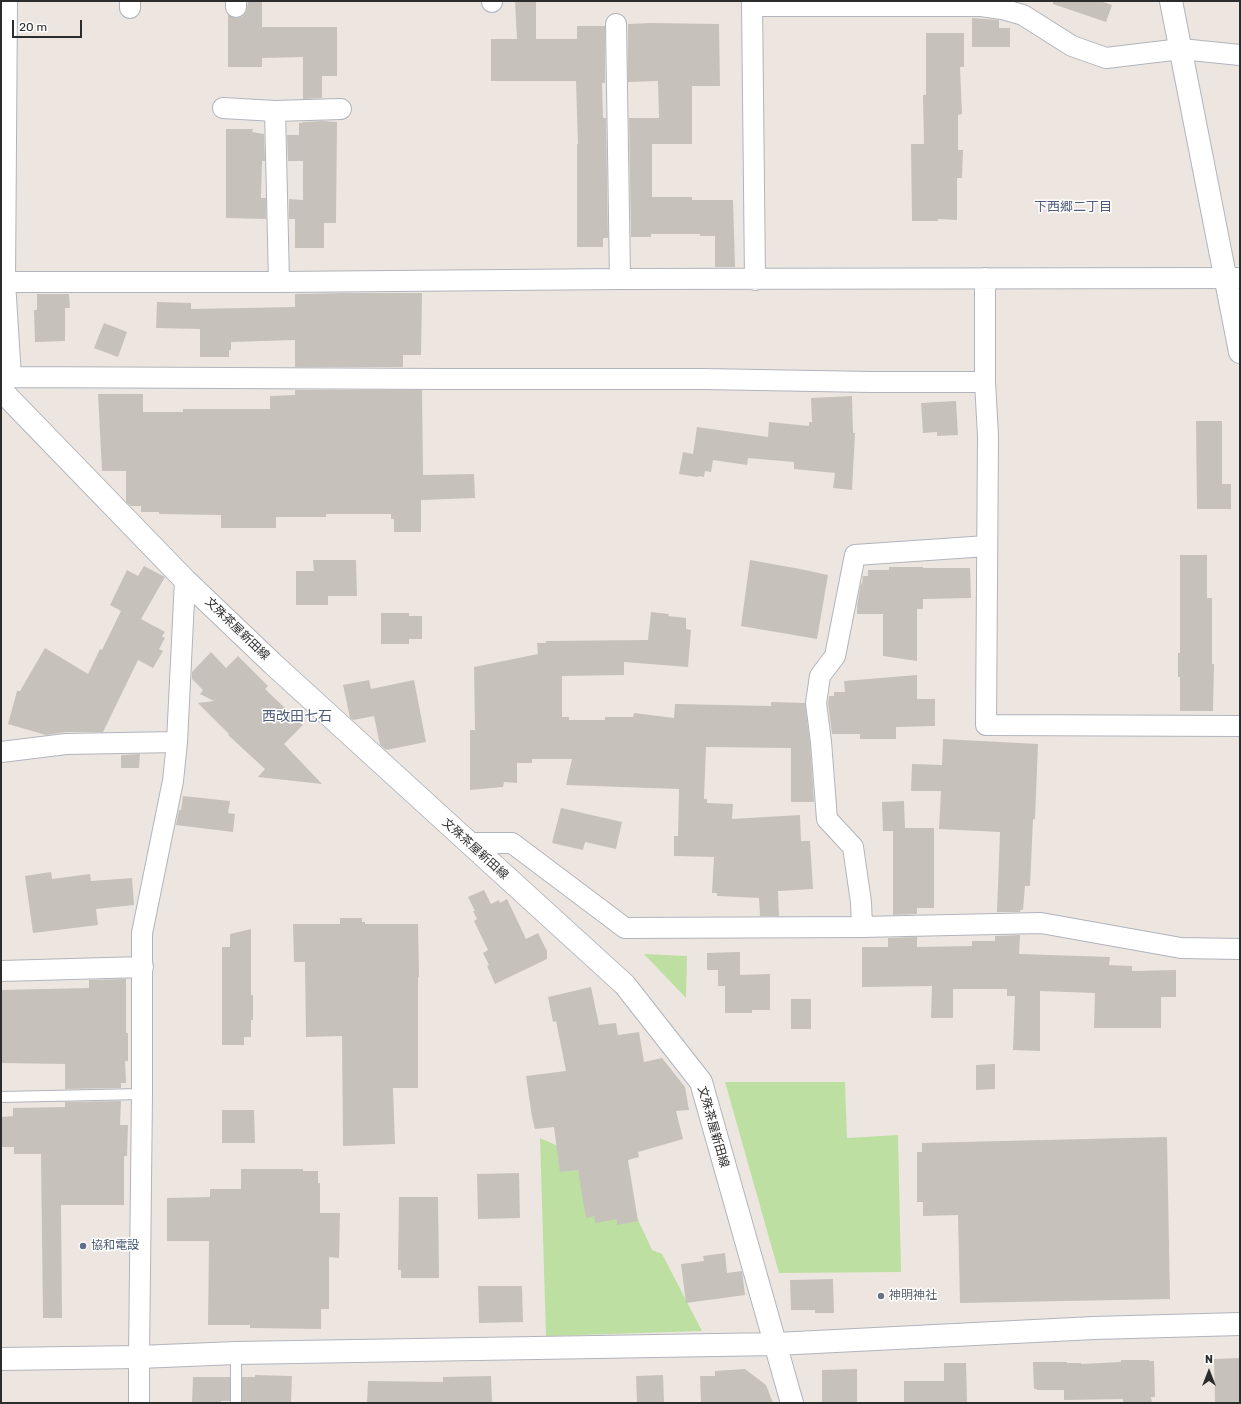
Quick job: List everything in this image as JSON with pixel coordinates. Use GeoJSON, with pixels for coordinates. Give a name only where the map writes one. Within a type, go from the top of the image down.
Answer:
{"type":"FeatureCollection","features":[{"type":"Feature","properties":{"kind":"street"},"geometry":{"type":"LineString","coordinates":[[7,1],[4,383],[437,379],[703,379],[871,382],[985,382]]}},
{"type":"Feature","properties":{"kind":"street"},"geometry":{"type":"LineString","coordinates":[[1171,1],[1233,278],[1240,352]]}},
{"type":"Feature","properties":{"kind":"street"},"geometry":{"type":"LineString","coordinates":[[755,280],[752,3],[981,6],[1002,9],[1023,15],[1072,46],[1106,58],[1181,49],[1240,55]]}},
{"type":"Feature","properties":{"kind":"street"},"geometry":{"type":"LineString","coordinates":[[616,24],[620,279]]}},
{"type":"Feature","properties":{"kind":"street"},"geometry":{"type":"LineString","coordinates":[[223,108],[275,111],[341,109]]}},
{"type":"Feature","properties":{"kind":"street"},"geometry":{"type":"LineString","coordinates":[[275,111],[279,282]]}},
{"type":"Feature","properties":{"kind":"street"},"geometry":{"type":"LineString","coordinates":[[984,278],[985,382],[988,436],[986,725],[1240,726]]}},
{"type":"Feature","properties":{"kind":"street"},"geometry":{"type":"LineString","coordinates":[[5,282],[1233,278]]}},
{"type":"Feature","properties":{"kind":"street","name":"文殊茶屋新田線"},"geometry":{"type":"LineString","coordinates":[[4,383],[185,580],[273,664],[625,985],[701,1082],[792,1403]]}},
{"type":"Feature","properties":{"kind":"street"},"geometry":{"type":"LineString","coordinates":[[862,927],[861,902],[853,847],[827,819],[821,742],[816,703],[820,676],[836,656],[855,555],[987,546]]}},
{"type":"Feature","properties":{"kind":"street"},"geometry":{"type":"LineString","coordinates":[[139,1403],[138,1357],[142,1094],[142,933],[172,781],[177,742],[185,580]]}},
{"type":"Feature","properties":{"kind":"street"},"geometry":{"type":"LineString","coordinates":[[1,752],[66,744],[177,742]]}},
{"type":"Feature","properties":{"kind":"street"},"geometry":{"type":"LineString","coordinates":[[469,843],[512,843],[625,928],[862,927],[1041,924],[1181,948],[1240,948]]}},
{"type":"Feature","properties":{"kind":"street"},"geometry":{"type":"LineString","coordinates":[[1,972],[143,967]]}},
{"type":"Feature","properties":{"kind":"street"},"geometry":{"type":"LineString","coordinates":[[1,1359],[138,1357],[236,1353],[776,1344],[1094,1328],[1240,1324]]}},
{"type":"Feature","properties":{"kind":"lane"},"geometry":{"type":"LineString","coordinates":[[1,1097],[142,1094]]}},
{"type":"Feature","properties":{"kind":"lane"},"geometry":{"type":"LineString","coordinates":[[236,1353],[236,1403]]}},
{"type":"Feature","properties":{"kind":"green space"},"geometry":{"type":"Polygon","coordinates":[[[644,954],[687,956],[686,998],[644,954]]]}},
{"type":"Feature","properties":{"kind":"green space"},"geometry":{"type":"Polygon","coordinates":[[[725,1082],[845,1082],[847,1138],[898,1135],[901,1272],[779,1273],[725,1082]]]}},
{"type":"Feature","properties":{"kind":"green space"},"geometry":{"type":"Polygon","coordinates":[[[540,1138],[567,1150],[635,1213],[652,1250],[662,1254],[702,1331],[546,1336],[540,1138]]]}},
{"type":"Feature","properties":{"kind":"building"},"geometry":{"type":"Polygon","coordinates":[[[515,1],[536,1],[536,39],[577,39],[577,26],[605,26],[605,83],[602,83],[603,118],[606,118],[608,238],[603,238],[603,247],[577,247],[578,144],[576,81],[491,81],[491,39],[517,39],[515,1]]]}},
{"type":"Feature","properties":{"kind":"building"},"geometry":{"type":"Polygon","coordinates":[[[1053,1],[1100,1],[1112,5],[1106,22],[1053,4],[1053,1]]]}},
{"type":"Feature","properties":{"kind":"building"},"geometry":{"type":"Polygon","coordinates":[[[248,2],[262,2],[262,27],[337,27],[337,76],[322,76],[322,98],[303,99],[303,57],[262,58],[262,67],[228,67],[228,15],[236,18],[242,17],[246,12],[248,2]]]}},
{"type":"Feature","properties":{"kind":"building"},"geometry":{"type":"Polygon","coordinates":[[[972,18],[999,20],[999,28],[1010,28],[1010,47],[972,47],[972,18]]]}},
{"type":"Feature","properties":{"kind":"building"},"geometry":{"type":"Polygon","coordinates":[[[628,24],[719,24],[720,86],[692,86],[692,144],[652,144],[652,197],[692,197],[692,200],[733,200],[735,267],[715,267],[715,236],[700,236],[700,234],[651,234],[651,237],[631,237],[629,118],[659,118],[658,81],[628,82],[628,24]]]}},
{"type":"Feature","properties":{"kind":"building"},"geometry":{"type":"Polygon","coordinates":[[[926,33],[964,33],[964,67],[960,67],[962,114],[958,115],[958,150],[963,150],[962,178],[957,178],[957,220],[938,219],[938,221],[912,221],[911,144],[924,144],[923,95],[926,95],[926,33]]]}},
{"type":"Feature","properties":{"kind":"building"},"geometry":{"type":"Polygon","coordinates":[[[322,121],[337,122],[336,223],[324,223],[324,248],[295,248],[295,219],[289,219],[289,199],[303,200],[303,161],[288,161],[287,135],[299,135],[299,123],[322,121]]]}},
{"type":"Feature","properties":{"kind":"building"},"geometry":{"type":"Polygon","coordinates":[[[226,129],[253,129],[252,132],[264,134],[265,161],[262,161],[261,198],[266,198],[266,219],[226,218],[226,129]]]}},
{"type":"Feature","properties":{"kind":"building"},"geometry":{"type":"Polygon","coordinates":[[[422,293],[421,355],[403,355],[403,367],[295,367],[295,340],[231,342],[229,357],[200,357],[200,329],[156,328],[157,302],[191,303],[191,309],[295,307],[295,294],[422,293]]]}},
{"type":"Feature","properties":{"kind":"building"},"geometry":{"type":"Polygon","coordinates":[[[37,294],[69,294],[70,308],[65,308],[65,341],[35,342],[34,310],[37,310],[37,294]]]}},
{"type":"Feature","properties":{"kind":"building"},"geometry":{"type":"Polygon","coordinates":[[[104,323],[127,332],[118,357],[94,348],[104,323]]]}},
{"type":"Feature","properties":{"kind":"building"},"geometry":{"type":"Polygon","coordinates":[[[295,390],[422,390],[423,475],[474,474],[475,498],[421,500],[421,532],[394,532],[394,519],[391,519],[391,514],[326,514],[326,517],[276,517],[276,528],[221,528],[221,515],[159,514],[159,512],[141,512],[141,506],[131,506],[126,502],[126,471],[102,471],[98,394],[143,394],[143,412],[183,412],[183,409],[270,409],[270,396],[295,395],[295,390]]]}},
{"type":"Feature","properties":{"kind":"building"},"geometry":{"type":"Polygon","coordinates":[[[852,396],[853,433],[855,433],[852,490],[833,488],[835,473],[794,469],[794,462],[748,458],[747,465],[713,460],[711,472],[705,471],[704,477],[679,474],[683,452],[693,454],[697,427],[768,437],[769,422],[809,426],[809,422],[812,422],[811,398],[852,396]]]}},
{"type":"Feature","properties":{"kind":"building"},"geometry":{"type":"Polygon","coordinates":[[[956,401],[958,435],[937,436],[937,432],[923,433],[921,403],[956,401]]]}},
{"type":"Feature","properties":{"kind":"building"},"geometry":{"type":"Polygon","coordinates":[[[1196,421],[1222,421],[1222,484],[1231,484],[1231,509],[1197,509],[1196,421]]]}},
{"type":"Feature","properties":{"kind":"building"},"geometry":{"type":"Polygon","coordinates":[[[1180,555],[1207,555],[1207,598],[1212,598],[1212,664],[1214,664],[1213,711],[1180,711],[1178,653],[1180,653],[1180,555]]]}},
{"type":"Feature","properties":{"kind":"building"},"geometry":{"type":"Polygon","coordinates":[[[313,560],[356,560],[357,596],[328,596],[328,605],[296,605],[296,571],[314,571],[313,560]]]}},
{"type":"Feature","properties":{"kind":"building"},"geometry":{"type":"Polygon","coordinates":[[[750,560],[828,575],[817,639],[741,626],[750,560]]]}},
{"type":"Feature","properties":{"kind":"building"},"geometry":{"type":"Polygon","coordinates":[[[144,566],[165,577],[141,619],[165,632],[162,636],[165,638],[159,649],[163,651],[153,668],[138,660],[103,732],[66,732],[46,735],[8,724],[17,691],[20,691],[45,648],[88,674],[100,649],[102,650],[121,611],[110,605],[127,570],[138,576],[144,566]]]}},
{"type":"Feature","properties":{"kind":"building"},"geometry":{"type":"Polygon","coordinates":[[[889,567],[970,568],[971,598],[923,599],[923,609],[917,609],[917,661],[883,656],[883,614],[857,614],[857,606],[863,576],[868,576],[868,570],[889,570],[889,567]]]}},
{"type":"Feature","properties":{"kind":"building"},"geometry":{"type":"Polygon","coordinates":[[[651,612],[686,618],[686,629],[691,630],[688,667],[624,662],[624,675],[562,676],[562,717],[569,717],[569,720],[605,720],[605,717],[633,717],[634,713],[674,718],[675,704],[771,706],[771,702],[805,703],[810,743],[814,802],[791,802],[791,748],[706,747],[704,799],[707,799],[707,803],[733,804],[732,819],[800,815],[801,841],[810,841],[813,889],[778,891],[779,916],[760,916],[759,898],[717,896],[717,893],[712,893],[714,857],[674,856],[674,836],[678,836],[679,789],[566,785],[572,759],[532,759],[532,763],[517,763],[517,783],[504,782],[503,787],[470,790],[470,730],[475,730],[474,667],[538,654],[537,643],[546,643],[546,641],[648,640],[651,612]]]}},
{"type":"Feature","properties":{"kind":"building"},"geometry":{"type":"Polygon","coordinates":[[[381,613],[409,613],[409,616],[422,616],[422,639],[409,639],[409,644],[381,644],[381,613]]]}},
{"type":"Feature","properties":{"kind":"building"},"geometry":{"type":"Polygon","coordinates":[[[211,652],[226,668],[238,656],[268,686],[265,689],[303,725],[284,744],[322,784],[258,777],[265,769],[228,735],[229,734],[198,703],[214,701],[200,694],[203,690],[192,679],[192,672],[211,652]]]}},
{"type":"Feature","properties":{"kind":"building"},"geometry":{"type":"Polygon","coordinates":[[[917,675],[917,699],[935,699],[935,726],[896,727],[896,739],[860,739],[860,734],[832,734],[828,703],[829,696],[834,696],[834,692],[845,692],[844,681],[917,675]]]}},
{"type":"Feature","properties":{"kind":"building"},"geometry":{"type":"Polygon","coordinates":[[[369,680],[371,689],[414,680],[426,742],[386,750],[380,745],[374,716],[353,720],[350,718],[343,685],[369,680]]]}},
{"type":"Feature","properties":{"kind":"building"},"geometry":{"type":"Polygon","coordinates":[[[943,739],[1038,744],[1035,819],[1033,819],[1030,886],[1025,886],[1023,910],[1020,910],[1020,912],[997,912],[1000,832],[939,829],[941,791],[911,791],[912,764],[942,765],[943,739]]]}},
{"type":"Feature","properties":{"kind":"building"},"geometry":{"type":"Polygon","coordinates":[[[140,754],[139,768],[121,768],[121,755],[140,754]]]}},
{"type":"Feature","properties":{"kind":"building"},"geometry":{"type":"Polygon","coordinates":[[[183,796],[230,801],[228,813],[235,814],[233,832],[176,825],[179,810],[181,810],[183,796]]]}},
{"type":"Feature","properties":{"kind":"building"},"geometry":{"type":"Polygon","coordinates":[[[904,801],[905,828],[934,828],[934,908],[917,908],[917,914],[893,915],[893,831],[883,831],[882,802],[904,801]]]}},
{"type":"Feature","properties":{"kind":"building"},"geometry":{"type":"Polygon","coordinates":[[[561,808],[622,822],[616,849],[585,842],[583,850],[552,843],[561,808]]]}},
{"type":"Feature","properties":{"kind":"building"},"geometry":{"type":"Polygon","coordinates":[[[51,872],[52,879],[90,874],[91,881],[132,878],[134,905],[96,909],[98,925],[33,933],[25,876],[51,872]]]}},
{"type":"Feature","properties":{"kind":"building"},"geometry":{"type":"Polygon","coordinates":[[[484,890],[491,904],[499,900],[500,903],[507,899],[526,939],[538,933],[547,951],[547,959],[495,984],[487,966],[489,965],[483,953],[488,950],[474,921],[477,919],[473,911],[475,911],[468,897],[484,890]]]}},
{"type":"Feature","properties":{"kind":"building"},"geometry":{"type":"Polygon","coordinates":[[[340,918],[362,918],[362,922],[365,922],[365,924],[418,924],[418,1088],[393,1088],[395,1144],[343,1146],[342,1036],[306,1037],[305,962],[294,962],[293,924],[340,924],[340,918]]]}},
{"type":"Feature","properties":{"kind":"building"},"geometry":{"type":"Polygon","coordinates":[[[251,929],[251,995],[253,995],[253,1020],[251,1020],[251,1037],[244,1037],[244,1045],[222,1045],[222,947],[230,947],[230,934],[251,929]]]}},
{"type":"Feature","properties":{"kind":"building"},"geometry":{"type":"Polygon","coordinates":[[[1020,935],[1019,954],[1110,957],[1109,965],[1132,966],[1132,971],[1176,970],[1176,997],[1161,997],[1161,1028],[1094,1028],[1095,993],[1040,991],[1040,1051],[1013,1050],[1015,996],[1007,996],[1007,989],[953,989],[953,1018],[931,1018],[932,986],[862,987],[862,947],[888,947],[888,938],[917,937],[917,947],[972,946],[972,941],[995,941],[995,936],[1020,935]]]}},
{"type":"Feature","properties":{"kind":"building"},"geometry":{"type":"Polygon","coordinates":[[[740,952],[740,975],[770,974],[770,1010],[752,1010],[752,1013],[725,1013],[725,986],[718,986],[718,970],[707,970],[707,953],[740,952]]]}},
{"type":"Feature","properties":{"kind":"building"},"geometry":{"type":"Polygon","coordinates":[[[126,979],[126,1033],[128,1033],[128,1061],[125,1061],[126,1083],[121,1083],[121,1088],[65,1089],[65,1064],[1,1063],[1,990],[89,988],[89,980],[126,979]]]}},
{"type":"Feature","properties":{"kind":"building"},"geometry":{"type":"Polygon","coordinates":[[[591,987],[599,1025],[616,1023],[618,1035],[639,1032],[644,1062],[662,1058],[685,1087],[689,1110],[676,1111],[683,1139],[638,1152],[639,1157],[628,1160],[638,1221],[617,1225],[617,1219],[595,1223],[594,1216],[586,1218],[578,1170],[560,1172],[554,1127],[535,1129],[526,1076],[566,1071],[556,1021],[553,1022],[548,997],[591,987]]]}},
{"type":"Feature","properties":{"kind":"building"},"geometry":{"type":"Polygon","coordinates":[[[791,999],[811,999],[811,1029],[791,1029],[791,999]]]}},
{"type":"Feature","properties":{"kind":"building"},"geometry":{"type":"Polygon","coordinates":[[[995,1064],[995,1089],[976,1090],[976,1065],[995,1064]]]}},
{"type":"Feature","properties":{"kind":"building"},"geometry":{"type":"Polygon","coordinates":[[[121,1101],[120,1125],[128,1125],[127,1156],[124,1156],[124,1205],[61,1205],[62,1318],[43,1318],[41,1154],[14,1154],[14,1147],[1,1147],[1,1117],[13,1116],[13,1108],[65,1107],[65,1102],[121,1101]]]}},
{"type":"Feature","properties":{"kind":"building"},"geometry":{"type":"Polygon","coordinates":[[[222,1110],[254,1110],[255,1143],[222,1143],[222,1110]]]}},
{"type":"Feature","properties":{"kind":"building"},"geometry":{"type":"Polygon","coordinates":[[[1167,1137],[1170,1299],[960,1303],[958,1215],[923,1216],[923,1202],[917,1202],[917,1152],[922,1152],[922,1143],[1167,1137]]]}},
{"type":"Feature","properties":{"kind":"building"},"geometry":{"type":"Polygon","coordinates":[[[241,1169],[303,1169],[303,1171],[318,1171],[318,1183],[320,1183],[320,1213],[340,1213],[339,1258],[329,1257],[329,1309],[321,1309],[321,1329],[250,1328],[250,1325],[208,1325],[209,1241],[167,1241],[167,1198],[210,1197],[210,1189],[241,1189],[241,1169]]]}},
{"type":"Feature","properties":{"kind":"building"},"geometry":{"type":"Polygon","coordinates":[[[519,1173],[520,1218],[478,1219],[477,1174],[519,1173]]]}},
{"type":"Feature","properties":{"kind":"building"},"geometry":{"type":"Polygon","coordinates":[[[399,1197],[438,1197],[439,1278],[401,1278],[401,1270],[398,1270],[399,1197]]]}},
{"type":"Feature","properties":{"kind":"building"},"geometry":{"type":"Polygon","coordinates":[[[725,1253],[727,1273],[742,1271],[745,1295],[686,1303],[681,1264],[704,1261],[703,1256],[725,1253]]]}},
{"type":"Feature","properties":{"kind":"building"},"geometry":{"type":"Polygon","coordinates":[[[833,1279],[834,1313],[815,1313],[815,1310],[791,1310],[790,1280],[833,1279]]]}},
{"type":"Feature","properties":{"kind":"building"},"geometry":{"type":"Polygon","coordinates":[[[478,1286],[522,1286],[523,1322],[479,1323],[478,1286]]]}},
{"type":"Feature","properties":{"kind":"building"},"geometry":{"type":"Polygon","coordinates":[[[1240,1358],[1240,1403],[1215,1403],[1214,1359],[1240,1358]]]}},
{"type":"Feature","properties":{"kind":"building"},"geometry":{"type":"Polygon","coordinates":[[[1121,1360],[1154,1361],[1155,1397],[1151,1397],[1152,1403],[1123,1403],[1123,1399],[1064,1400],[1064,1390],[1034,1389],[1033,1362],[1067,1362],[1081,1364],[1121,1362],[1121,1360]]]}},
{"type":"Feature","properties":{"kind":"building"},"geometry":{"type":"Polygon","coordinates":[[[944,1363],[966,1363],[967,1403],[904,1403],[904,1381],[944,1381],[944,1363]]]}},
{"type":"Feature","properties":{"kind":"building"},"geometry":{"type":"Polygon","coordinates":[[[745,1369],[766,1385],[773,1403],[701,1403],[700,1376],[715,1376],[715,1371],[745,1369]]]}},
{"type":"Feature","properties":{"kind":"building"},"geometry":{"type":"Polygon","coordinates":[[[857,1369],[857,1403],[822,1403],[822,1370],[857,1369]]]}},
{"type":"Feature","properties":{"kind":"building"},"geometry":{"type":"Polygon","coordinates":[[[255,1375],[292,1376],[291,1403],[242,1402],[242,1377],[255,1377],[255,1375]]]}},
{"type":"Feature","properties":{"kind":"building"},"geometry":{"type":"Polygon","coordinates":[[[663,1375],[664,1403],[637,1403],[636,1376],[663,1375]]]}},
{"type":"Feature","properties":{"kind":"building"},"geometry":{"type":"Polygon","coordinates":[[[491,1376],[492,1403],[367,1403],[368,1381],[443,1382],[443,1377],[491,1376]]]}},
{"type":"Feature","properties":{"kind":"building"},"geometry":{"type":"Polygon","coordinates":[[[193,1377],[230,1377],[230,1401],[221,1401],[221,1403],[192,1403],[193,1377]]]}},
{"type":"Feature","properties":{"kind":"place","name":"協和電設"},"geometry":{"type":"Point","coordinates":[83,1246]}},
{"type":"Feature","properties":{"kind":"place","name":"神明神社"},"geometry":{"type":"Point","coordinates":[881,1296]}},
{"type":"Feature","properties":{"kind":"district","name":"下西郷二丁目"},"geometry":{"type":"Point","coordinates":[1073,207]}},
{"type":"Feature","properties":{"kind":"district","name":"西改田七石"},"geometry":{"type":"Point","coordinates":[297,717]}}]}
